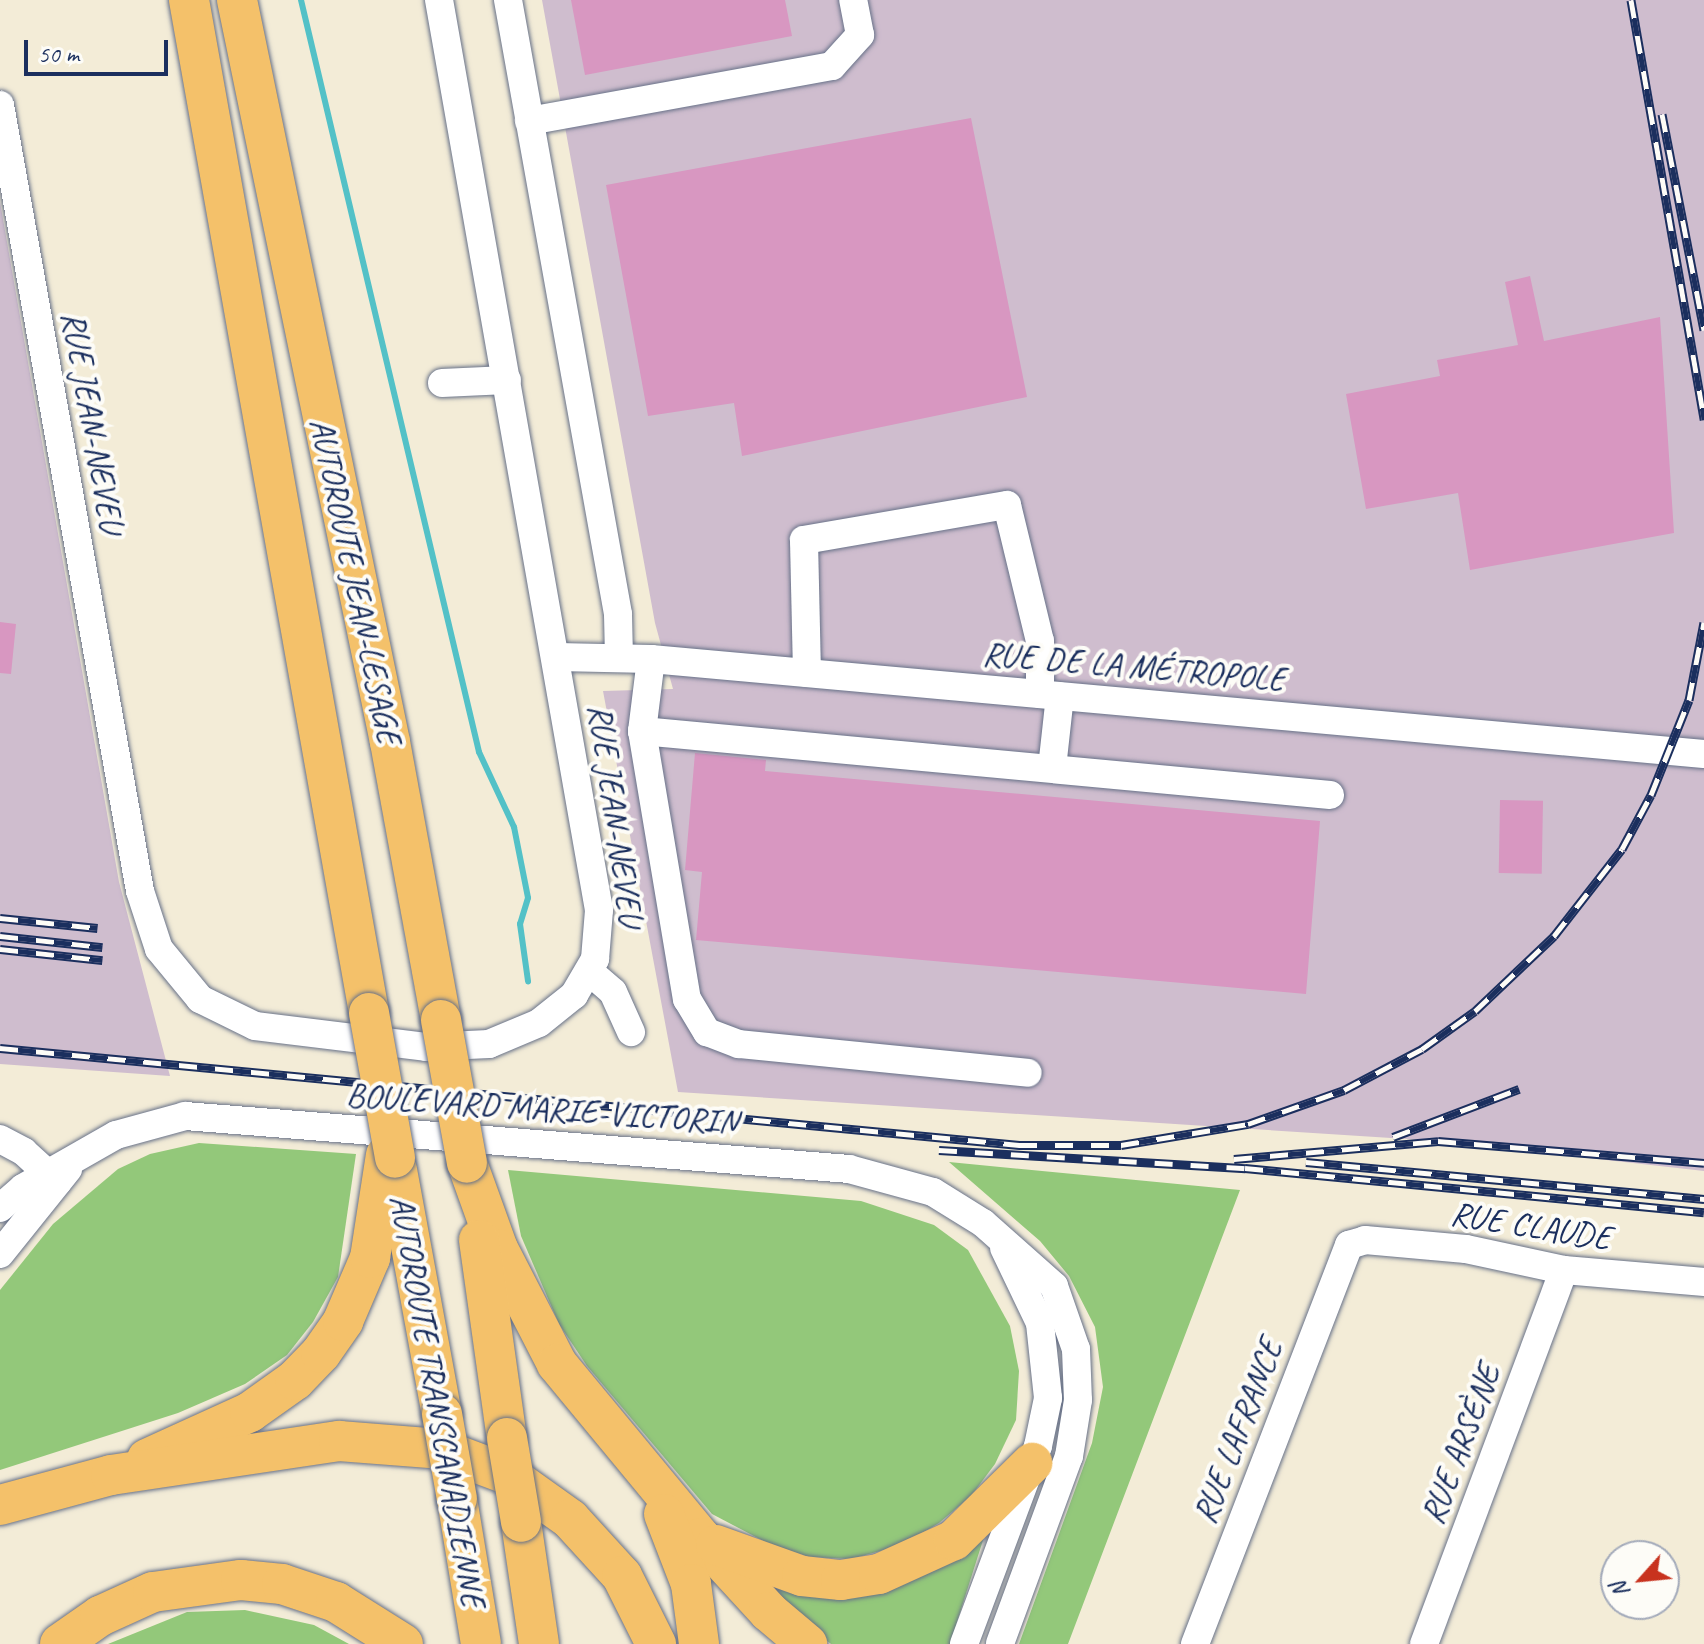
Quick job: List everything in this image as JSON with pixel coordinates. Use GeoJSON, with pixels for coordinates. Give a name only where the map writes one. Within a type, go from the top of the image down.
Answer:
{"type":"FeatureCollection","features":[{"type":"Feature","properties":{"kind":"highway","name":"AUTOROUTE JEAN-LESAGE"},"geometry":{"type":"LineString","coordinates":[[189,0],[390,1146]]}},
{"type":"Feature","properties":{"kind":"highway","name":"AUTOROUTE JEAN-LESAGE"},"geometry":{"type":"LineString","coordinates":[[237,0],[392,755],[467,1163]]}},
{"type":"Feature","properties":{"kind":"highway","name":"AUTOROUTE TRANSCANADIENNE"},"geometry":{"type":"LineString","coordinates":[[390,1146],[442,1414],[481,1644]]}},
{"type":"Feature","properties":{"kind":"highway"},"geometry":{"type":"LineString","coordinates":[[111,1475],[250,1412],[295,1380],[321,1353],[343,1321],[370,1258],[390,1146]]}},
{"type":"Feature","properties":{"kind":"highway","name":"AUTOROUTE TRANSCANADIENNE"},"geometry":{"type":"LineString","coordinates":[[467,1163],[539,1644]]}},
{"type":"Feature","properties":{"kind":"highway"},"geometry":{"type":"LineString","coordinates":[[467,1163],[498,1249],[536,1331],[621,1442],[701,1538],[769,1612],[807,1644]]}},
{"type":"Feature","properties":{"kind":"highway"},"geometry":{"type":"LineString","coordinates":[[0,1505],[111,1475],[339,1441],[397,1442],[459,1454],[522,1483],[585,1532],[630,1588],[656,1644]]}},
{"type":"Feature","properties":{"kind":"highway"},"geometry":{"type":"LineString","coordinates":[[621,1442],[681,1548],[699,1644]]}},
{"type":"Feature","properties":{"kind":"highway"},"geometry":{"type":"LineString","coordinates":[[701,1538],[762,1565],[802,1576],[841,1580],[879,1574],[954,1540],[1032,1463]]}},
{"type":"Feature","properties":{"kind":"highway"},"geometry":{"type":"LineString","coordinates":[[60,1644],[143,1595],[175,1586],[241,1580],[282,1584],[336,1602],[403,1644]]}},
{"type":"Feature","properties":{"kind":"street","name":"RUE JEAN-NEVEU"},"geometry":{"type":"LineString","coordinates":[[0,105],[140,891],[166,961],[200,999],[244,1023],[293,1034],[426,1047],[481,1046],[520,1033],[563,1005],[590,972],[599,934],[597,888],[439,0]]}},
{"type":"Feature","properties":{"kind":"street","name":"RUE JEAN-NEVEU"},"geometry":{"type":"LineString","coordinates":[[508,0],[618,614],[619,657]]}},
{"type":"Feature","properties":{"kind":"street"},"geometry":{"type":"LineString","coordinates":[[529,121],[832,66],[860,35],[853,0]]}},
{"type":"Feature","properties":{"kind":"street"},"geometry":{"type":"LineString","coordinates":[[442,383],[507,380]]}},
{"type":"Feature","properties":{"kind":"street"},"geometry":{"type":"LineString","coordinates":[[807,673],[804,540],[1007,505],[1050,695],[1052,768]]}},
{"type":"Feature","properties":{"kind":"street","name":"RUE DE LA MÉTROPOLE"},"geometry":{"type":"LineString","coordinates":[[557,657],[651,659],[1704,754]]}},
{"type":"Feature","properties":{"kind":"street"},"geometry":{"type":"LineString","coordinates":[[651,659],[642,731],[687,999],[707,1032],[739,1044],[1028,1073]]}},
{"type":"Feature","properties":{"kind":"street"},"geometry":{"type":"LineString","coordinates":[[642,731],[1330,795]]}},
{"type":"Feature","properties":{"kind":"street"},"geometry":{"type":"LineString","coordinates":[[590,972],[613,992],[631,1032]]}},
{"type":"Feature","properties":{"kind":"street","name":"BOULEVARD MARIE-VICTORIN"},"geometry":{"type":"LineString","coordinates":[[0,1208],[53,1178],[76,1159],[130,1129],[185,1116],[480,1143],[651,1151],[884,1175],[946,1198],[996,1234],[1054,1286],[1072,1331],[1079,1384],[1069,1456],[1000,1644]]}},
{"type":"Feature","properties":{"kind":"street"},"geometry":{"type":"LineString","coordinates":[[0,1139],[53,1178]]}},
{"type":"Feature","properties":{"kind":"street","name":"BOULEVARD MARIE-VICTORIN"},"geometry":{"type":"LineString","coordinates":[[0,1254],[53,1178]]}},
{"type":"Feature","properties":{"kind":"street","name":"BOULEVARD MARIE-VICTORIN"},"geometry":{"type":"LineString","coordinates":[[964,1644],[1032,1463],[1048,1398],[1046,1349],[1035,1309],[996,1234]]}},
{"type":"Feature","properties":{"kind":"street","name":"RUE CLAUDE"},"geometry":{"type":"LineString","coordinates":[[1349,1245],[1365,1240],[1466,1249],[1564,1270],[1704,1282]]}},
{"type":"Feature","properties":{"kind":"street","name":"RUE LAFRANCE"},"geometry":{"type":"LineString","coordinates":[[1195,1644],[1349,1245]]}},
{"type":"Feature","properties":{"kind":"street","name":"RUE ARSÈNE"},"geometry":{"type":"LineString","coordinates":[[1424,1644],[1564,1270]]}},
{"type":"Feature","properties":{"kind":"shaded area"},"geometry":{"type":"Polygon","coordinates":[[[542,0],[1704,0],[1704,1171],[1438,1141],[678,1092],[603,691],[673,689],[655,623],[542,0]]]}},
{"type":"Feature","properties":{"kind":"shaded area"},"geometry":{"type":"Polygon","coordinates":[[[0,202],[119,882],[170,1076],[0,1064],[0,202]]]}},
{"type":"Feature","properties":{"kind":"green space"},"geometry":{"type":"Polygon","coordinates":[[[199,1143],[356,1154],[338,1277],[313,1322],[287,1355],[245,1384],[178,1413],[0,1470],[0,1290],[53,1224],[118,1169],[150,1154],[199,1143]]]}},
{"type":"Feature","properties":{"kind":"green space"},"geometry":{"type":"Polygon","coordinates":[[[949,1162],[1240,1190],[1068,1644],[1019,1644],[1092,1443],[1103,1387],[1095,1327],[1069,1276],[1040,1241],[949,1162]]]}},
{"type":"Feature","properties":{"kind":"green space"},"geometry":{"type":"Polygon","coordinates":[[[508,1170],[861,1201],[934,1225],[968,1250],[1010,1326],[1019,1371],[1016,1420],[995,1464],[971,1496],[939,1523],[902,1545],[851,1559],[809,1557],[769,1544],[712,1514],[587,1366],[559,1324],[521,1236],[508,1170]]]}},
{"type":"Feature","properties":{"kind":"green space"},"geometry":{"type":"Polygon","coordinates":[[[984,1537],[950,1644],[831,1644],[763,1589],[984,1537]]]}},
{"type":"Feature","properties":{"kind":"green space"},"geometry":{"type":"Polygon","coordinates":[[[245,1610],[314,1625],[349,1644],[108,1644],[187,1612],[245,1610]]]}},
{"type":"Feature","properties":{"kind":"building"},"geometry":{"type":"Polygon","coordinates":[[[571,0],[785,0],[792,36],[585,75],[571,0]]]}},
{"type":"Feature","properties":{"kind":"building"},"geometry":{"type":"Polygon","coordinates":[[[971,118],[1027,397],[742,456],[734,403],[648,416],[606,185],[971,118]]]}},
{"type":"Feature","properties":{"kind":"building"},"geometry":{"type":"Polygon","coordinates":[[[1530,276],[1544,341],[1660,317],[1674,533],[1470,570],[1458,493],[1366,509],[1346,394],[1440,376],[1437,360],[1518,345],[1505,282],[1530,276]]]}},
{"type":"Feature","properties":{"kind":"building"},"geometry":{"type":"Polygon","coordinates":[[[0,622],[16,624],[11,674],[0,673],[0,622]]]}},
{"type":"Feature","properties":{"kind":"building"},"geometry":{"type":"Polygon","coordinates":[[[695,753],[766,760],[765,771],[1320,821],[1306,994],[696,940],[702,872],[685,870],[695,753]]]}},
{"type":"Feature","properties":{"kind":"building"},"geometry":{"type":"Polygon","coordinates":[[[1500,800],[1543,801],[1542,874],[1499,873],[1500,800]]]}},
{"type":"Feature","properties":{"kind":"waterway"},"geometry":{"type":"LineString","coordinates":[[301,0],[479,752],[514,827],[528,898],[520,924],[528,981]]}},
{"type":"Feature","properties":{"kind":"railway"},"geometry":{"type":"LineString","coordinates":[[1631,0],[1704,420]]}},
{"type":"Feature","properties":{"kind":"railway"},"geometry":{"type":"LineString","coordinates":[[1662,114],[1704,330]]}},
{"type":"Feature","properties":{"kind":"railway"},"geometry":{"type":"LineString","coordinates":[[0,1048],[1019,1145],[1121,1145],[1248,1124],[1344,1090],[1422,1049],[1475,1011],[1554,936],[1622,849],[1651,795],[1689,700],[1704,622]]}},
{"type":"Feature","properties":{"kind":"railway"},"geometry":{"type":"LineString","coordinates":[[0,918],[97,928]]}},
{"type":"Feature","properties":{"kind":"railway"},"geometry":{"type":"LineString","coordinates":[[0,936],[102,947]]}},
{"type":"Feature","properties":{"kind":"railway"},"geometry":{"type":"LineString","coordinates":[[0,949],[102,960]]}},
{"type":"Feature","properties":{"kind":"railway"},"geometry":{"type":"LineString","coordinates":[[1393,1137],[1519,1089]]}},
{"type":"Feature","properties":{"kind":"railway"},"geometry":{"type":"LineString","coordinates":[[1234,1159],[1438,1141],[1704,1163]]}},
{"type":"Feature","properties":{"kind":"railway"},"geometry":{"type":"LineString","coordinates":[[939,1150],[1245,1168],[1704,1212]]}},
{"type":"Feature","properties":{"kind":"railway"},"geometry":{"type":"LineString","coordinates":[[1306,1162],[1704,1199]]}}]}
